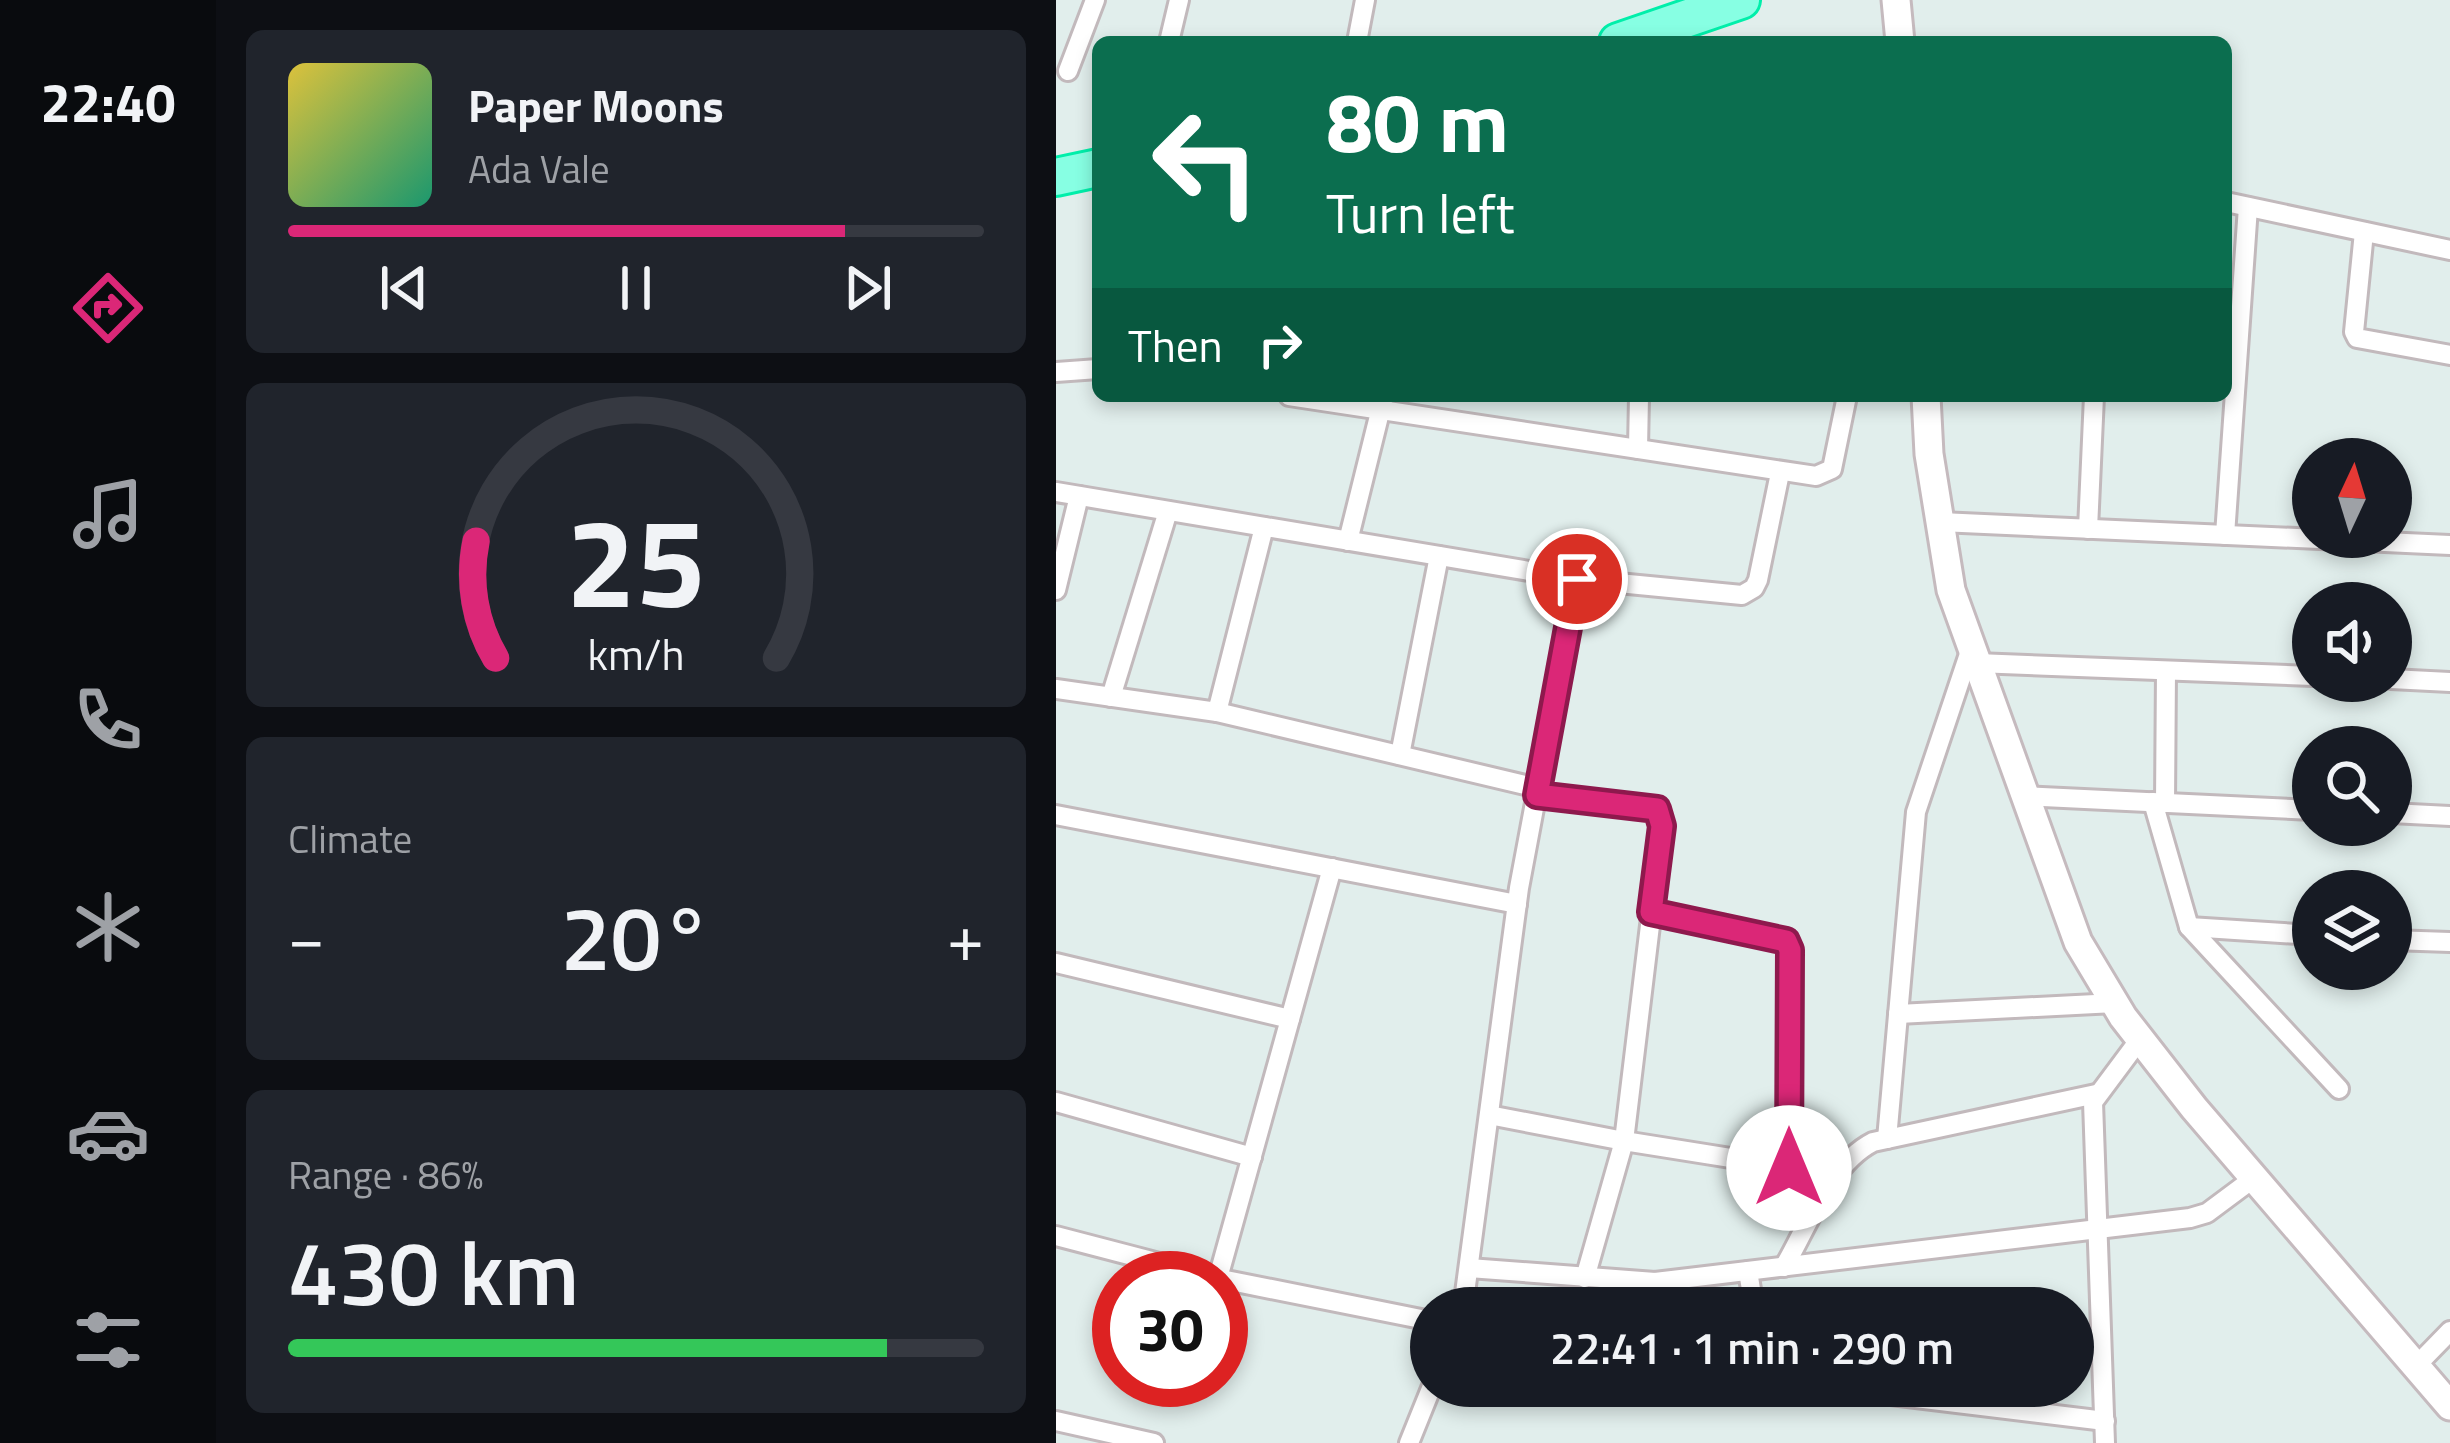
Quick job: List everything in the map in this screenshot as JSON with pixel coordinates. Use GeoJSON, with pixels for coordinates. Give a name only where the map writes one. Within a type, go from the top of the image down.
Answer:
{"type":"FeatureCollection","features":[{"type":"Feature","properties":{"kind":"highway"},"geometry":{"type":"LineString","coordinates":[[1643,36],[1741,0]]}},
{"type":"Feature","properties":{"kind":"highway"},"geometry":{"type":"LineString","coordinates":[[1056,177],[1092,169]]}},
{"type":"Feature","properties":{"kind":"street"},"geometry":{"type":"LineString","coordinates":[[1068,70],[1095,0]]}},
{"type":"Feature","properties":{"kind":"street"},"geometry":{"type":"LineString","coordinates":[[1170,36],[1179,0]]}},
{"type":"Feature","properties":{"kind":"street"},"geometry":{"type":"LineString","coordinates":[[1358,36],[1365,0]]}},
{"type":"Feature","properties":{"kind":"street"},"geometry":{"type":"LineString","coordinates":[[1896,0],[1899,36]]}},
{"type":"Feature","properties":{"kind":"street"},"geometry":{"type":"LineString","coordinates":[[2232,203],[2450,250]]}},
{"type":"Feature","properties":{"kind":"street"},"geometry":{"type":"LineString","coordinates":[[2233,308],[2248,207]]}},
{"type":"Feature","properties":{"kind":"street"},"geometry":{"type":"LineString","coordinates":[[2364,232],[2357,338],[2450,355]]}},
{"type":"Feature","properties":{"kind":"street"},"geometry":{"type":"LineString","coordinates":[[1056,372],[1092,369]]}},
{"type":"Feature","properties":{"kind":"street"},"geometry":{"type":"LineString","coordinates":[[1638,449],[1639,402]]}},
{"type":"Feature","properties":{"kind":"street"},"geometry":{"type":"LineString","coordinates":[[1348,541],[1383,403],[1816,476],[1832,469],[1846,402]]}},
{"type":"Feature","properties":{"kind":"street"},"geometry":{"type":"LineString","coordinates":[[1926,402],[1929,454],[1951,590],[2078,942],[2140,1039],[2254,1178],[2432,1357],[2450,1406]]}},
{"type":"Feature","properties":{"kind":"street"},"geometry":{"type":"LineString","coordinates":[[2087,529],[2094,402]]}},
{"type":"Feature","properties":{"kind":"street"},"geometry":{"type":"LineString","coordinates":[[2225,535],[2230,402]]}},
{"type":"Feature","properties":{"kind":"street"},"geometry":{"type":"LineString","coordinates":[[1056,492],[1577,579],[1749,592],[1758,580],[1780,473]]}},
{"type":"Feature","properties":{"kind":"street"},"geometry":{"type":"LineString","coordinates":[[1056,590],[1079,496]]}},
{"type":"Feature","properties":{"kind":"street"},"geometry":{"type":"LineString","coordinates":[[1111,698],[1168,511]]}},
{"type":"Feature","properties":{"kind":"street"},"geometry":{"type":"LineString","coordinates":[[1940,522],[2450,545]]}},
{"type":"Feature","properties":{"kind":"street"},"geometry":{"type":"LineString","coordinates":[[1217,712],[1264,527]]}},
{"type":"Feature","properties":{"kind":"street"},"geometry":{"type":"LineString","coordinates":[[1400,755],[1439,556]]}},
{"type":"Feature","properties":{"kind":"street"},"geometry":{"type":"LineString","coordinates":[[1466,1287],[1517,904],[1577,579]]}},
{"type":"Feature","properties":{"kind":"street"},"geometry":{"type":"LineString","coordinates":[[1974,656],[2292,675]]}},
{"type":"Feature","properties":{"kind":"street"},"geometry":{"type":"LineString","coordinates":[[1887,1138],[1916,812],[1974,656]]}},
{"type":"Feature","properties":{"kind":"street"},"geometry":{"type":"LineString","coordinates":[[2165,670],[2159,802],[2189,927],[2339,1090]]}},
{"type":"Feature","properties":{"kind":"street"},"geometry":{"type":"LineString","coordinates":[[2412,680],[2450,682]]}},
{"type":"Feature","properties":{"kind":"street"},"geometry":{"type":"LineString","coordinates":[[1056,689],[1217,712],[1538,791],[1657,809],[1662,826],[1624,1142],[1585,1278]]}},
{"type":"Feature","properties":{"kind":"street"},"geometry":{"type":"LineString","coordinates":[[2023,796],[2292,808]]}},
{"type":"Feature","properties":{"kind":"street"},"geometry":{"type":"LineString","coordinates":[[1056,814],[1517,904]]}},
{"type":"Feature","properties":{"kind":"street"},"geometry":{"type":"LineString","coordinates":[[2412,814],[2450,816]]}},
{"type":"Feature","properties":{"kind":"street"},"geometry":{"type":"LineString","coordinates":[[1226,1251],[1332,868]]}},
{"type":"Feature","properties":{"kind":"street"},"geometry":{"type":"LineString","coordinates":[[1651,912],[1786,941],[1790,950],[1789,1168]]}},
{"type":"Feature","properties":{"kind":"street"},"geometry":{"type":"LineString","coordinates":[[2189,927],[2292,934]]}},
{"type":"Feature","properties":{"kind":"street"},"geometry":{"type":"LineString","coordinates":[[2412,941],[2450,942]]}},
{"type":"Feature","properties":{"kind":"street"},"geometry":{"type":"LineString","coordinates":[[1056,963],[1290,1019]]}},
{"type":"Feature","properties":{"kind":"street"},"geometry":{"type":"LineString","coordinates":[[1898,1014],[2115,1004]]}},
{"type":"Feature","properties":{"kind":"street"},"geometry":{"type":"LineString","coordinates":[[2105,1443],[2092,1111],[2096,1094],[2140,1039]]}},
{"type":"Feature","properties":{"kind":"street"},"geometry":{"type":"LineString","coordinates":[[1784,1267],[1837,1175],[1861,1148],[1887,1138],[2096,1094]]}},
{"type":"Feature","properties":{"kind":"street"},"geometry":{"type":"LineString","coordinates":[[1056,1102],[1252,1156]]}},
{"type":"Feature","properties":{"kind":"street"},"geometry":{"type":"LineString","coordinates":[[1490,1115],[1624,1142],[1837,1175]]}},
{"type":"Feature","properties":{"kind":"street"},"geometry":{"type":"LineString","coordinates":[[1469,1268],[1655,1282],[2199,1216],[2254,1178]]}},
{"type":"Feature","properties":{"kind":"street"},"geometry":{"type":"LineString","coordinates":[[1056,1236],[1114,1251]]}},
{"type":"Feature","properties":{"kind":"street"},"geometry":{"type":"LineString","coordinates":[[1748,1271],[1751,1287]]}},
{"type":"Feature","properties":{"kind":"street"},"geometry":{"type":"LineString","coordinates":[[1248,1284],[1410,1317]]}},
{"type":"Feature","properties":{"kind":"street"},"geometry":{"type":"LineString","coordinates":[[2432,1357],[2450,1331]]}},
{"type":"Feature","properties":{"kind":"street"},"geometry":{"type":"LineString","coordinates":[[1409,1443],[1424,1407]]}},
{"type":"Feature","properties":{"kind":"street"},"geometry":{"type":"LineString","coordinates":[[1990,1407],[2105,1421]]}},
{"type":"Feature","properties":{"kind":"street"},"geometry":{"type":"LineString","coordinates":[[1056,1421],[1154,1443]]}},
{"type":"Feature","properties":{"kind":"route"},"geometry":{"type":"LineString","coordinates":[[1577,579],[1537,795],[1657,809],[1662,826],[1651,912],[1786,941],[1790,950],[1789,1168]]}}]}
